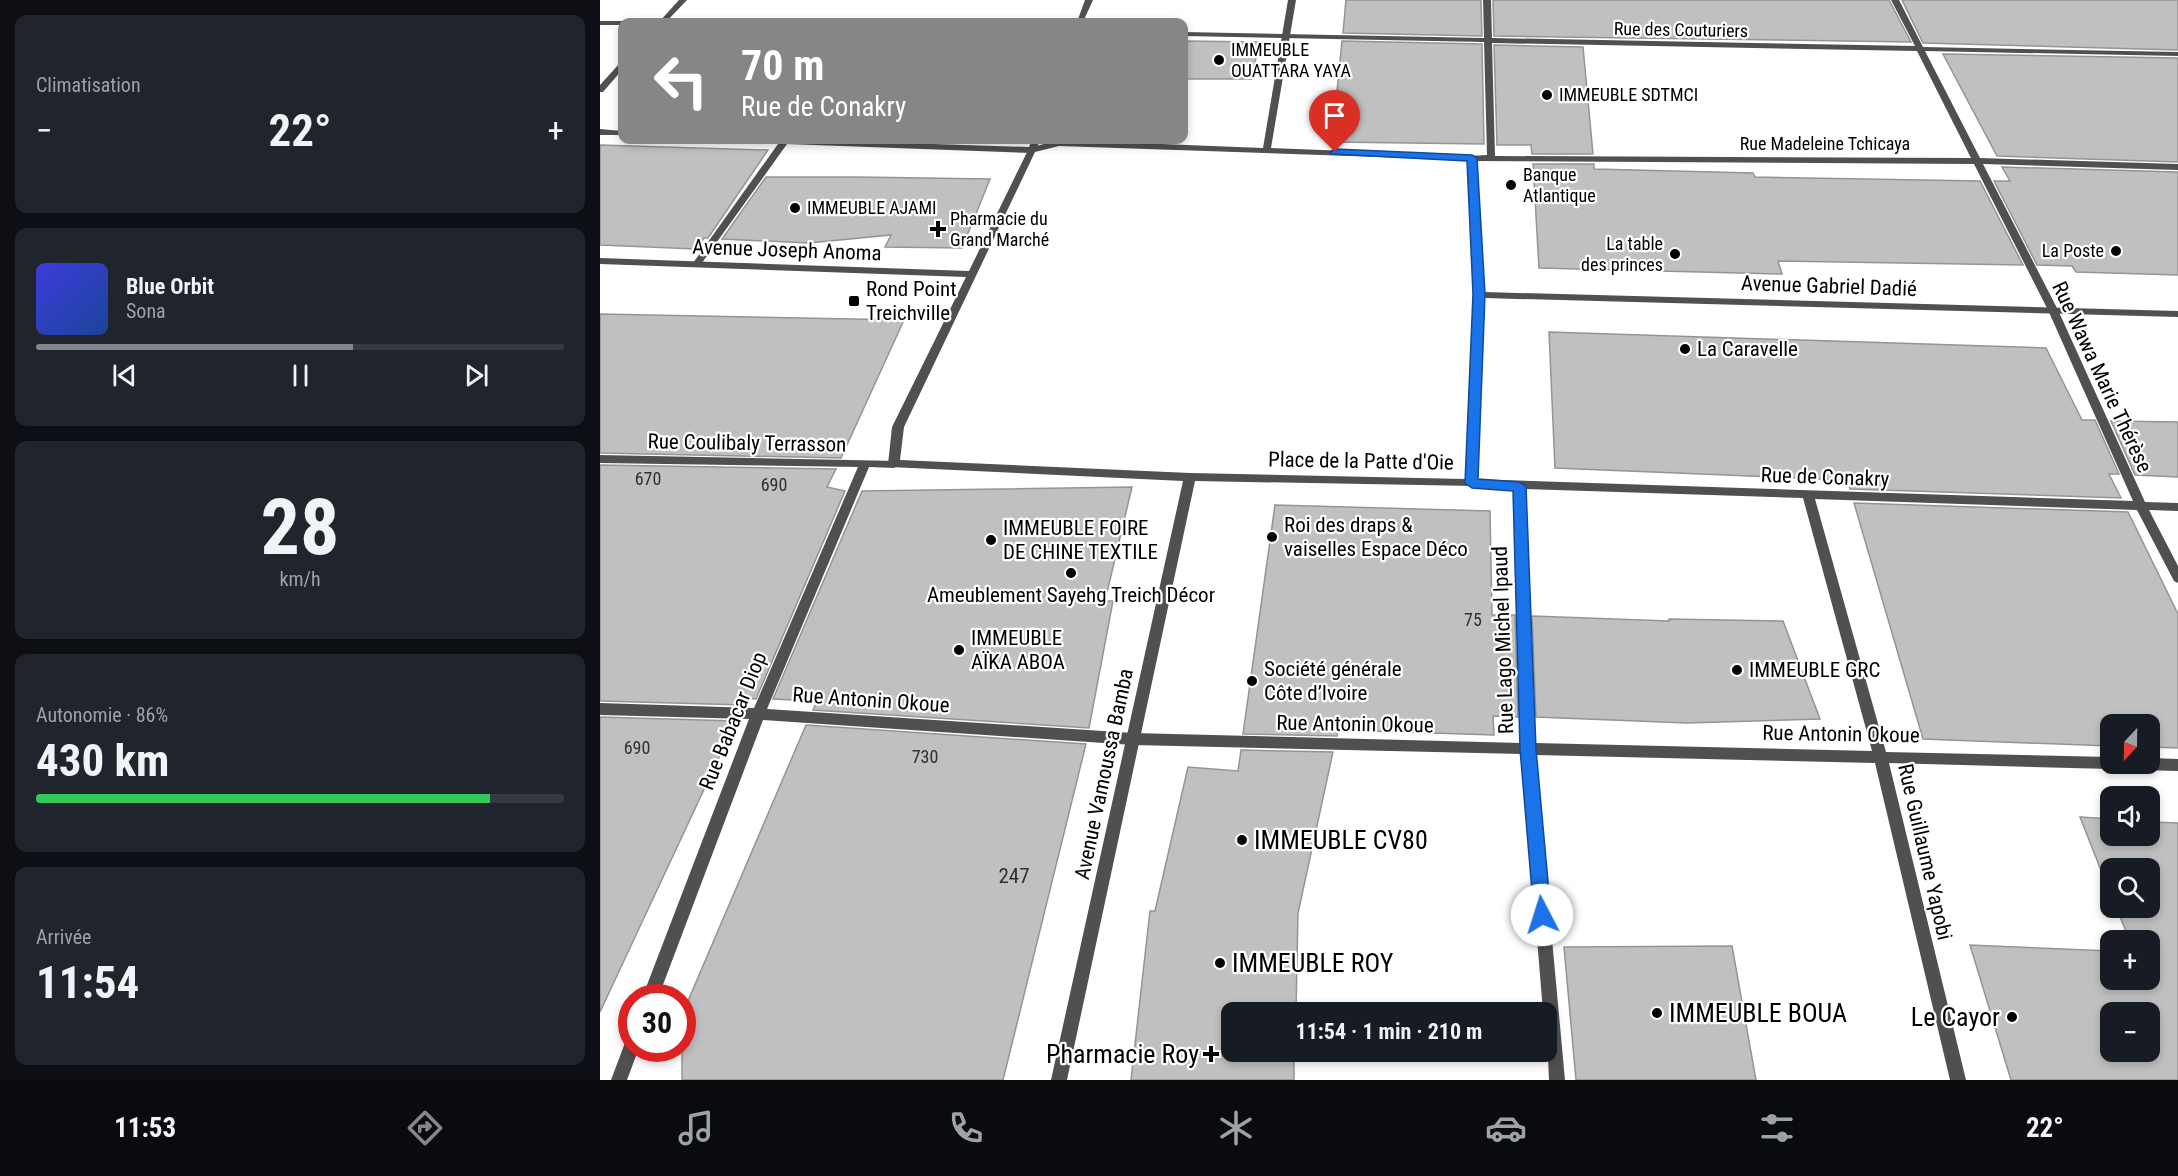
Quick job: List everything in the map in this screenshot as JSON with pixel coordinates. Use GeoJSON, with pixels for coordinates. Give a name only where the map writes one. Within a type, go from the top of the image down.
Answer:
{"type":"FeatureCollection","features":[{"type":"Feature","properties":{"kind":"street"},"geometry":{"type":"LineString","coordinates":[[666,18],[683,0]]}},
{"type":"Feature","properties":{"kind":"street"},"geometry":{"type":"LineString","coordinates":[[1082,18],[1089,0]]}},
{"type":"Feature","properties":{"kind":"street"},"geometry":{"type":"LineString","coordinates":[[1267,149],[1284,36],[1292,0]]}},
{"type":"Feature","properties":{"kind":"street"},"geometry":{"type":"LineString","coordinates":[[1488,0],[1491,159]]}},
{"type":"Feature","properties":{"kind":"street","name":"Rue Wawa Marie Thérèse"},"geometry":{"type":"LineString","coordinates":[[1895,0],[2053,310],[2141,506],[2178,578]]}},
{"type":"Feature","properties":{"kind":"street"},"geometry":{"type":"LineString","coordinates":[[600,23],[618,23]]}},
{"type":"Feature","properties":{"kind":"street","name":"Rue des Couturiers"},"geometry":{"type":"LineString","coordinates":[[1188,34],[2178,54]]}},
{"type":"Feature","properties":{"kind":"street"},"geometry":{"type":"LineString","coordinates":[[600,90],[618,70]]}},
{"type":"Feature","properties":{"kind":"street"},"geometry":{"type":"LineString","coordinates":[[600,132],[618,133]]}},
{"type":"Feature","properties":{"kind":"street"},"geometry":{"type":"LineString","coordinates":[[696,265],[782,144]]}},
{"type":"Feature","properties":{"kind":"street"},"geometry":{"type":"LineString","coordinates":[[884,144],[1032,150],[1059,144],[1267,149],[1472,158]]}},
{"type":"Feature","properties":{"kind":"street"},"geometry":{"type":"LineString","coordinates":[[894,465],[898,427],[1034,144]]}},
{"type":"Feature","properties":{"kind":"street","name":"Rue Madeleine Tchicaya"},"geometry":{"type":"LineString","coordinates":[[1472,158],[1977,161],[2178,167]]}},
{"type":"Feature","properties":{"kind":"street","name":"Place de la Patte d'Oie"},"geometry":{"type":"LineString","coordinates":[[894,465],[1190,477],[1472,483],[1479,294],[1472,158]]}},
{"type":"Feature","properties":{"kind":"street","name":"Avenue Joseph Anoma"},"geometry":{"type":"LineString","coordinates":[[600,261],[972,274]]}},
{"type":"Feature","properties":{"kind":"street","name":"Avenue Gabriel Dadié"},"geometry":{"type":"LineString","coordinates":[[1479,294],[2178,314]]}},
{"type":"Feature","properties":{"kind":"street","name":"Rue Coulibaly Terrasson"},"geometry":{"type":"LineString","coordinates":[[600,459],[894,465]]}},
{"type":"Feature","properties":{"kind":"street","name":"Rue Babacar Diop"},"geometry":{"type":"LineString","coordinates":[[655,984],[758,714],[865,464]]}},
{"type":"Feature","properties":{"kind":"street","name":"Avenue Vamoussa Bamba"},"geometry":{"type":"LineString","coordinates":[[1059,1080],[1190,477]]}},
{"type":"Feature","properties":{"kind":"street","name":"Rue de Conakry"},"geometry":{"type":"LineString","coordinates":[[1472,483],[2178,507]]}},
{"type":"Feature","properties":{"kind":"street","name":"Rue Lago Michel Ipaud"},"geometry":{"type":"LineString","coordinates":[[1519,486],[1528,749],[1557,1080]]}},
{"type":"Feature","properties":{"kind":"street","name":"Rue Guillaume Yapobi"},"geometry":{"type":"LineString","coordinates":[[1808,496],[1880,756],[1958,1080]]}},
{"type":"Feature","properties":{"kind":"street","name":"Rue Antonin Okoue"},"geometry":{"type":"LineString","coordinates":[[600,709],[758,714],[1133,739],[2100,762]]}},
{"type":"Feature","properties":{"kind":"street"},"geometry":{"type":"LineString","coordinates":[[2160,765],[2178,765]]}},
{"type":"Feature","properties":{"kind":"street"},"geometry":{"type":"LineString","coordinates":[[618,1080],[625,1062]]}},
{"type":"Feature","properties":{"kind":"building"},"geometry":{"type":"Polygon","coordinates":[[[1346,0],[1481,0],[1482,36],[1343,33],[1346,0]]]}},
{"type":"Feature","properties":{"kind":"building"},"geometry":{"type":"Polygon","coordinates":[[[1493,0],[1889,0],[1911,42],[1494,36],[1493,0]]]}},
{"type":"Feature","properties":{"kind":"building"},"geometry":{"type":"Polygon","coordinates":[[[1902,0],[2178,0],[2178,50],[1923,43],[1902,0]]]}},
{"type":"Feature","properties":{"kind":"building","name":"IMMEUBLE OUATTARA YAYA"},"geometry":{"type":"Polygon","coordinates":[[[1188,41],[1259,42],[1252,79],[1188,79],[1188,41]]]}},
{"type":"Feature","properties":{"kind":"building"},"geometry":{"type":"Polygon","coordinates":[[[1342,41],[1482,44],[1484,144],[1332,142],[1342,41]]]}},
{"type":"Feature","properties":{"kind":"building","name":"IMMEUBLE SDTMCI"},"geometry":{"type":"Polygon","coordinates":[[[1494,45],[1583,47],[1593,154],[1532,154],[1531,145],[1497,145],[1494,45]]]}},
{"type":"Feature","properties":{"kind":"building"},"geometry":{"type":"Polygon","coordinates":[[[1943,54],[2178,58],[2178,162],[1997,156],[1943,54]]]}},
{"type":"Feature","properties":{"kind":"building"},"geometry":{"type":"Polygon","coordinates":[[[600,145],[768,150],[708,238],[704,238],[696,249],[600,245],[600,145]]]}},
{"type":"Feature","properties":{"kind":"building"},"geometry":{"type":"Polygon","coordinates":[[[1533,164],[1594,164],[1594,169],[1753,173],[1755,177],[1980,181],[2023,265],[1778,261],[1782,274],[1539,268],[1533,164]]]}},
{"type":"Feature","properties":{"kind":"building"},"geometry":{"type":"Polygon","coordinates":[[[2002,167],[2178,172],[2178,275],[2076,272],[2072,266],[2037,265],[1994,181],[2010,181],[2002,167]]]}},
{"type":"Feature","properties":{"kind":"building"},"geometry":{"type":"Polygon","coordinates":[[[766,177],[990,179],[962,248],[885,247],[891,235],[809,243],[722,239],[766,177]]]}},
{"type":"Feature","properties":{"kind":"building"},"geometry":{"type":"Polygon","coordinates":[[[600,314],[904,320],[841,458],[600,453],[600,314]]]}},
{"type":"Feature","properties":{"kind":"building"},"geometry":{"type":"Polygon","coordinates":[[[1549,332],[2046,348],[2082,420],[2095,420],[2119,474],[2109,474],[2121,498],[1850,489],[1847,480],[1555,468],[1549,332]]]}},
{"type":"Feature","properties":{"kind":"building"},"geometry":{"type":"Polygon","coordinates":[[[2111,421],[2178,422],[2178,477],[2135,475],[2111,421]]]}},
{"type":"Feature","properties":{"kind":"building"},"geometry":{"type":"Polygon","coordinates":[[[600,465],[836,469],[827,487],[845,491],[756,699],[746,698],[743,705],[600,701],[600,465]]]}},
{"type":"Feature","properties":{"kind":"building"},"geometry":{"type":"Polygon","coordinates":[[[1132,487],[1105,601],[1113,601],[1089,728],[813,710],[817,701],[773,699],[862,491],[1132,487]]]}},
{"type":"Feature","properties":{"kind":"building"},"geometry":{"type":"Polygon","coordinates":[[[1854,503],[2128,512],[2178,614],[2178,748],[2160,747],[2160,714],[2100,714],[2100,746],[1923,739],[1854,503]]]}},
{"type":"Feature","properties":{"kind":"building"},"geometry":{"type":"Polygon","coordinates":[[[1275,505],[1490,511],[1492,615],[1515,615],[1518,717],[1493,716],[1494,735],[1338,730],[1337,736],[1243,734],[1275,505]]]}},
{"type":"Feature","properties":{"kind":"building"},"geometry":{"type":"Polygon","coordinates":[[[1532,616],[1669,621],[1669,619],[1783,621],[1820,719],[1687,723],[1536,717],[1532,616]]]}},
{"type":"Feature","properties":{"kind":"building"},"geometry":{"type":"Polygon","coordinates":[[[600,717],[736,721],[600,1012],[600,717]]]}},
{"type":"Feature","properties":{"kind":"building"},"geometry":{"type":"Polygon","coordinates":[[[806,725],[1086,744],[1003,1080],[682,1080],[682,1062],[696,1062],[695,984],[806,725]]]}},
{"type":"Feature","properties":{"kind":"building"},"geometry":{"type":"Polygon","coordinates":[[[1241,750],[1333,752],[1298,913],[1296,1002],[1221,1002],[1221,1062],[1294,1062],[1294,1080],[1131,1080],[1150,911],[1155,911],[1188,767],[1238,771],[1241,750]]]}},
{"type":"Feature","properties":{"kind":"building"},"geometry":{"type":"Polygon","coordinates":[[[2080,817],[2100,818],[2100,846],[2160,846],[2160,822],[2178,823],[2178,1080],[2011,1080],[1970,945],[2100,951],[2100,990],[2160,990],[2160,930],[2126,930],[2120,918],[2160,918],[2160,858],[2100,858],[2100,868],[2080,817]]]}},
{"type":"Feature","properties":{"kind":"building","name":"IMMEUBLE BOUA"},"geometry":{"type":"Polygon","coordinates":[[[1732,946],[1756,1080],[1576,1080],[1564,947],[1732,946]]]}},
{"type":"Feature","properties":{"kind":"place","name":"IMMEUBLE OUATTARA YAYA"},"geometry":{"type":"Point","coordinates":[1219,60]}},
{"type":"Feature","properties":{"kind":"place","name":"IMMEUBLE SDTMCI"},"geometry":{"type":"Point","coordinates":[1547,95]}},
{"type":"Feature","properties":{"kind":"place","name":"Banque Atlantique"},"geometry":{"type":"Point","coordinates":[1511,185]}},
{"type":"Feature","properties":{"kind":"place","name":"IMMEUBLE AJAMI"},"geometry":{"type":"Point","coordinates":[795,208]}},
{"type":"Feature","properties":{"kind":"place","name":"Pharmacie du Grand Marché"},"geometry":{"type":"Point","coordinates":[938,229]}},
{"type":"Feature","properties":{"kind":"place","name":"La Poste"},"geometry":{"type":"Point","coordinates":[2116,251]}},
{"type":"Feature","properties":{"kind":"place","name":"La table des princes"},"geometry":{"type":"Point","coordinates":[1675,254]}},
{"type":"Feature","properties":{"kind":"place","name":"Rond Point Treichville"},"geometry":{"type":"Point","coordinates":[854,301]}},
{"type":"Feature","properties":{"kind":"place","name":"La Caravelle"},"geometry":{"type":"Point","coordinates":[1685,349]}},
{"type":"Feature","properties":{"kind":"place","name":"Roi des draps & vaiselles Espace Déco"},"geometry":{"type":"Point","coordinates":[1272,537]}},
{"type":"Feature","properties":{"kind":"place","name":"IMMEUBLE FOIRE DE CHINE TEXTILE"},"geometry":{"type":"Point","coordinates":[991,540]}},
{"type":"Feature","properties":{"kind":"place","name":"Ameublement Sayehg Treich Décor"},"geometry":{"type":"Point","coordinates":[1071,573]}},
{"type":"Feature","properties":{"kind":"place","name":"IMMEUBLE AÏKA ABOA"},"geometry":{"type":"Point","coordinates":[959,650]}},
{"type":"Feature","properties":{"kind":"place","name":"IMMEUBLE GRC"},"geometry":{"type":"Point","coordinates":[1737,670]}},
{"type":"Feature","properties":{"kind":"place","name":"Société générale Côte d’Ivoire"},"geometry":{"type":"Point","coordinates":[1252,681]}},
{"type":"Feature","properties":{"kind":"place","name":"IMMEUBLE CV80"},"geometry":{"type":"Point","coordinates":[1242,840]}},
{"type":"Feature","properties":{"kind":"place","name":"IMMEUBLE ROY"},"geometry":{"type":"Point","coordinates":[1220,963]}},
{"type":"Feature","properties":{"kind":"place","name":"IMMEUBLE BOUA"},"geometry":{"type":"Point","coordinates":[1657,1013]}},
{"type":"Feature","properties":{"kind":"place","name":"Le Cayor"},"geometry":{"type":"Point","coordinates":[2012,1017]}},
{"type":"Feature","properties":{"kind":"place","name":"Pharmacie Roy"},"geometry":{"type":"Point","coordinates":[1211,1054]}},
{"type":"Feature","properties":{"kind":"route"},"geometry":{"type":"LineString","coordinates":[[1335,152],[1472,158],[1479,294],[1472,483],[1519,486],[1528,749],[1542,915]]}}]}
